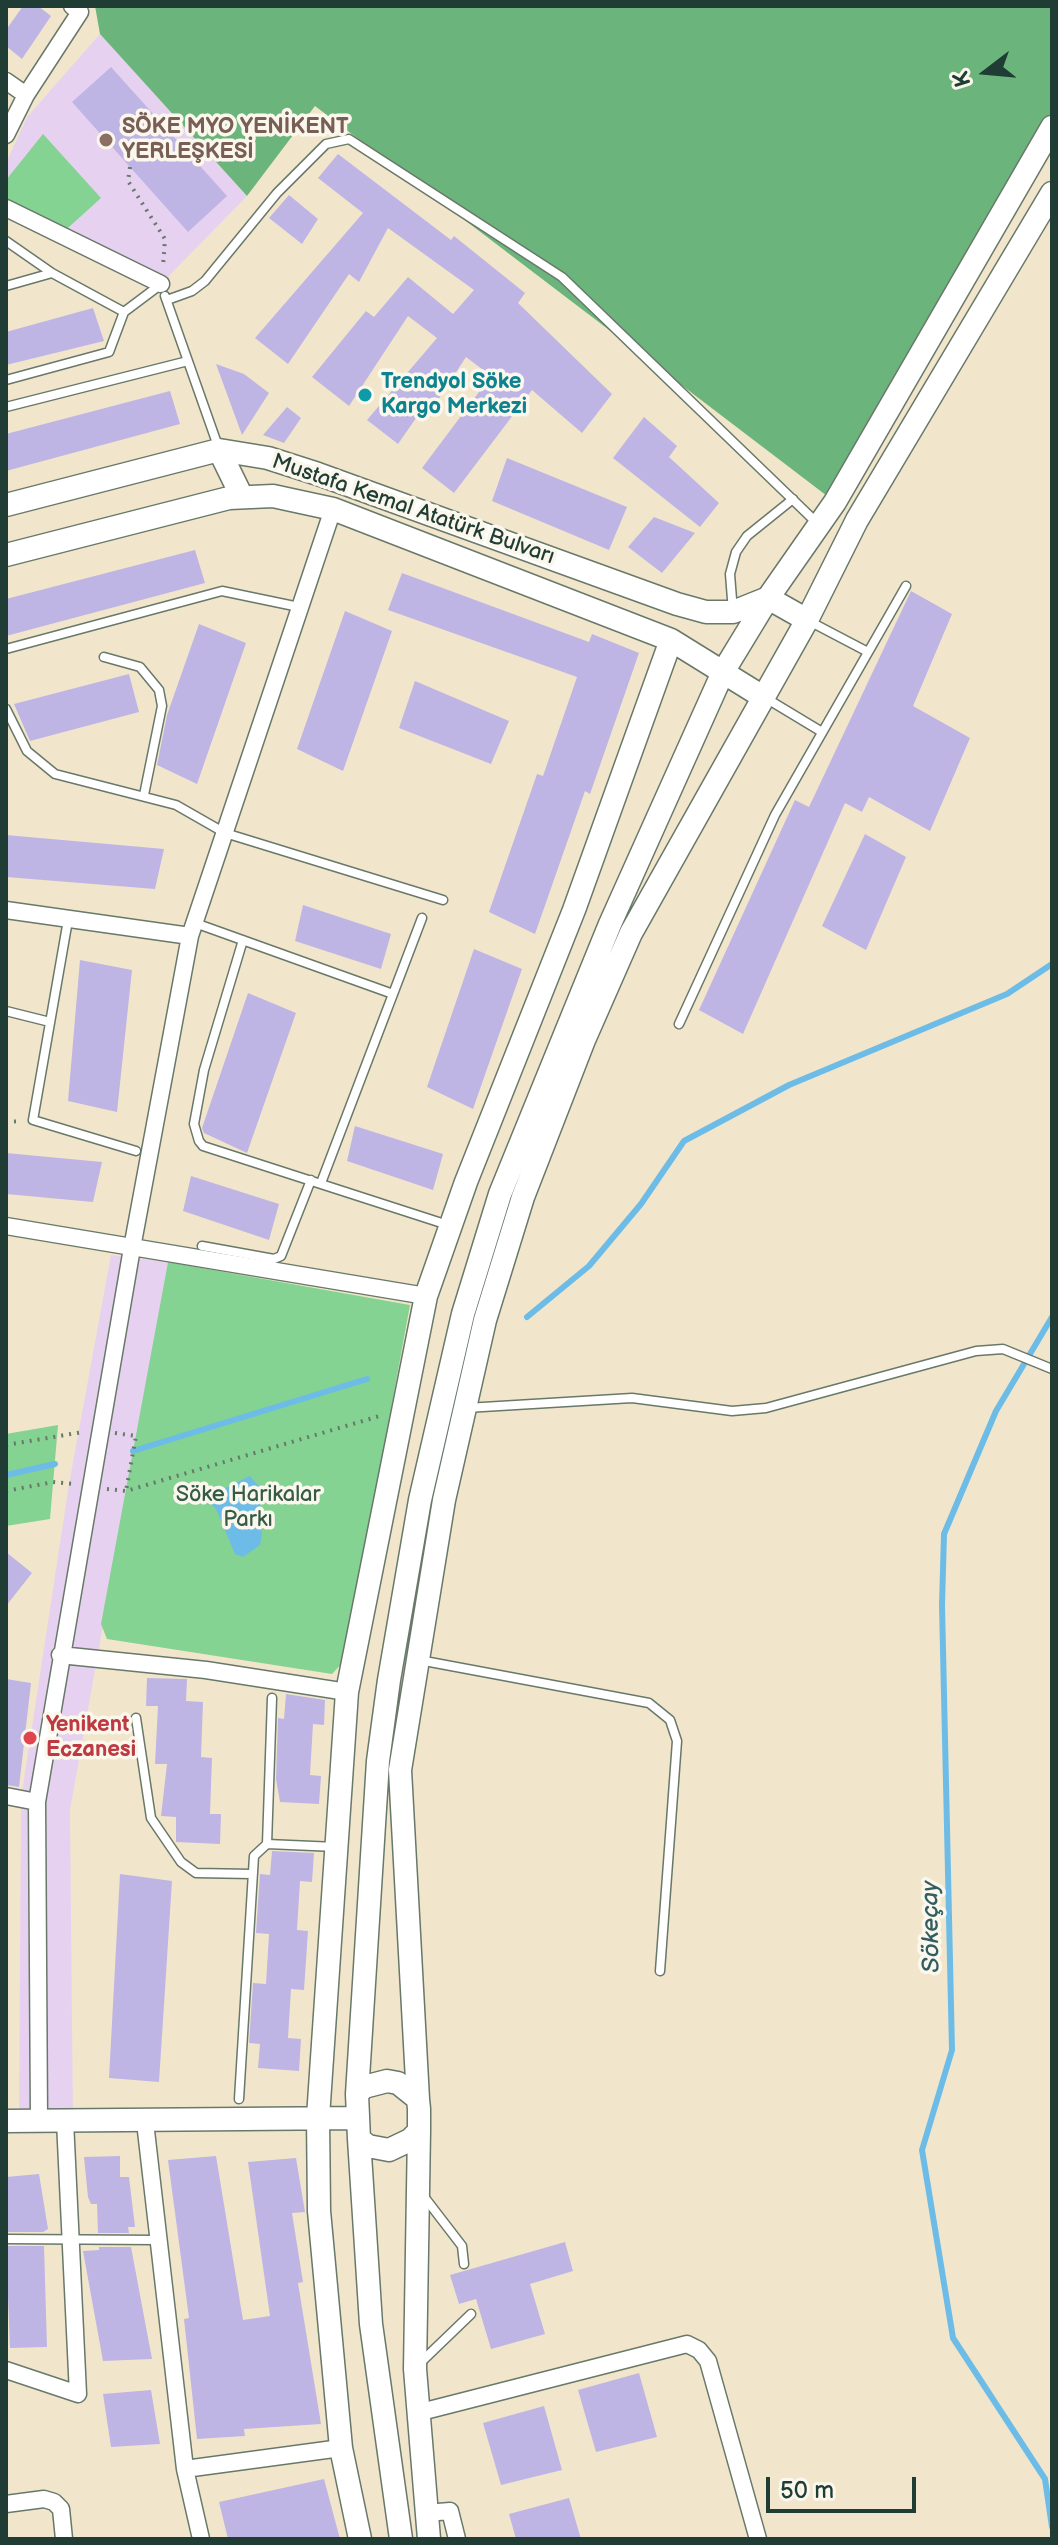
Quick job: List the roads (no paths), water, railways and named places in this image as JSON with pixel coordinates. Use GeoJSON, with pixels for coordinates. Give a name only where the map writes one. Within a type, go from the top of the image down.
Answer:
{"type":"FeatureCollection","features":[{"type":"Feature","properties":{"kind":"main road"},"geometry":{"type":"LineString","coordinates":[[401,2539],[371,2324],[357,2094],[378,1761],[420,1500],[463,1314],[500,1194],[566,1027],[723,672],[768,598],[819,525],[962,288],[1052,127]]}},
{"type":"Feature","properties":{"kind":"main road"},"geometry":{"type":"LineString","coordinates":[[429,2539],[415,2369],[419,2131],[400,1770],[444,1500],[485,1320],[523,1197],[584,1040],[631,933],[807,620],[857,520],[1052,193]]}},
{"type":"Feature","properties":{"kind":"main road"},"geometry":{"type":"LineString","coordinates":[[219,450],[242,497]]}},
{"type":"Feature","properties":{"kind":"main road","name":"Mustafa Kemal Atatürk Bulvarı"},"geometry":{"type":"LineString","coordinates":[[6,505],[219,450],[268,458],[318,474],[706,612],[733,612],[768,598]]}},
{"type":"Feature","properties":{"kind":"main road","name":"Mustafa Kemal Atatürk Bulvarı"},"geometry":{"type":"LineString","coordinates":[[6,555],[242,497],[273,496],[333,509],[671,640],[763,697]]}},
{"type":"Feature","properties":{"kind":"main road"},"geometry":{"type":"LineString","coordinates":[[768,598],[807,620]]}},
{"type":"Feature","properties":{"kind":"main road"},"geometry":{"type":"LineString","coordinates":[[360,2539],[341,2448],[319,2211],[318,2117],[347,1692],[426,1296],[574,910],[671,640]]}},
{"type":"Feature","properties":{"kind":"main road"},"geometry":{"type":"LineString","coordinates":[[357,2094],[375,2082],[387,2081],[398,2083],[418,2099]]}},
{"type":"Feature","properties":{"kind":"main road"},"geometry":{"type":"LineString","coordinates":[[6,2121],[145,2122],[318,2117],[358,2128],[378,2149],[389,2150],[410,2140],[419,2131]]}},
{"type":"Feature","properties":{"kind":"street"},"geometry":{"type":"LineString","coordinates":[[6,135],[26,95],[80,12],[72,6]]}},
{"type":"Feature","properties":{"kind":"street"},"geometry":{"type":"LineString","coordinates":[[6,81],[26,95]]}},
{"type":"Feature","properties":{"kind":"street"},"geometry":{"type":"LineString","coordinates":[[6,208],[164,292]]}},
{"type":"Feature","properties":{"kind":"street"},"geometry":{"type":"LineString","coordinates":[[39,2120],[37,1802],[132,1248],[193,929],[333,509]]}},
{"type":"Feature","properties":{"kind":"street"},"geometry":{"type":"LineString","coordinates":[[6,910],[69,919],[193,929]]}},
{"type":"Feature","properties":{"kind":"street"},"geometry":{"type":"LineString","coordinates":[[6,1226],[426,1296]]}},
{"type":"Feature","properties":{"kind":"street"},"geometry":{"type":"LineString","coordinates":[[60,1655],[206,1670],[347,1692]]}},
{"type":"Feature","properties":{"kind":"street"},"geometry":{"type":"LineString","coordinates":[[6,1796],[37,1802]]}},
{"type":"Feature","properties":{"kind":"street"},"geometry":{"type":"LineString","coordinates":[[6,2370],[78,2394],[65,2121]]}},
{"type":"Feature","properties":{"kind":"street"},"geometry":{"type":"LineString","coordinates":[[145,2122],[185,2469],[201,2539]]}},
{"type":"Feature","properties":{"kind":"street"},"geometry":{"type":"LineString","coordinates":[[417,2413],[687,2344],[699,2350],[708,2361],[758,2539]]}},
{"type":"Feature","properties":{"kind":"street"},"geometry":{"type":"LineString","coordinates":[[185,2469],[341,2448]]}},
{"type":"Feature","properties":{"kind":"street"},"geometry":{"type":"LineString","coordinates":[[6,2504],[44,2499],[54,2502],[61,2509],[64,2539]]}},
{"type":"Feature","properties":{"kind":"street"},"geometry":{"type":"LineString","coordinates":[[426,2513],[450,2511],[457,2539]]}},
{"type":"Feature","properties":{"kind":"lane"},"geometry":{"type":"LineString","coordinates":[[6,380],[109,352],[124,312],[164,292],[192,291],[205,281],[277,193],[326,144],[337,139],[349,139],[562,277],[819,525]]}},
{"type":"Feature","properties":{"kind":"lane"},"geometry":{"type":"LineString","coordinates":[[6,241],[52,273],[124,312]]}},
{"type":"Feature","properties":{"kind":"lane"},"geometry":{"type":"LineString","coordinates":[[6,286],[52,273]]}},
{"type":"Feature","properties":{"kind":"lane"},"geometry":{"type":"LineString","coordinates":[[164,292],[219,450]]}},
{"type":"Feature","properties":{"kind":"lane"},"geometry":{"type":"LineString","coordinates":[[6,407],[188,361]]}},
{"type":"Feature","properties":{"kind":"lane"},"geometry":{"type":"LineString","coordinates":[[733,612],[730,574],[736,552],[747,536],[793,499]]}},
{"type":"Feature","properties":{"kind":"lane"},"geometry":{"type":"LineString","coordinates":[[679,1024],[775,815],[906,586]]}},
{"type":"Feature","properties":{"kind":"lane"},"geometry":{"type":"LineString","coordinates":[[6,649],[222,591],[300,607]]}},
{"type":"Feature","properties":{"kind":"lane"},"geometry":{"type":"LineString","coordinates":[[807,620],[868,652]]}},
{"type":"Feature","properties":{"kind":"lane"},"geometry":{"type":"LineString","coordinates":[[104,657],[140,667],[159,690],[162,706],[144,795]]}},
{"type":"Feature","properties":{"kind":"lane"},"geometry":{"type":"LineString","coordinates":[[763,697],[822,732]]}},
{"type":"Feature","properties":{"kind":"lane"},"geometry":{"type":"LineString","coordinates":[[6,709],[27,751],[55,774],[176,805],[225,833],[443,900]]}},
{"type":"Feature","properties":{"kind":"lane"},"geometry":{"type":"LineString","coordinates":[[321,1183],[422,918]]}},
{"type":"Feature","properties":{"kind":"lane"},"geometry":{"type":"LineString","coordinates":[[69,919],[33,1120],[136,1151]]}},
{"type":"Feature","properties":{"kind":"lane"},"geometry":{"type":"LineString","coordinates":[[193,929],[243,940],[393,994]]}},
{"type":"Feature","properties":{"kind":"lane"},"geometry":{"type":"LineString","coordinates":[[243,940],[204,1070],[194,1130],[203,1146],[451,1226]]}},
{"type":"Feature","properties":{"kind":"lane"},"geometry":{"type":"LineString","coordinates":[[6,1011],[50,1022]]}},
{"type":"Feature","properties":{"kind":"lane"},"geometry":{"type":"LineString","coordinates":[[202,1246],[274,1259],[281,1256],[311,1180]]}},
{"type":"Feature","properties":{"kind":"lane"},"geometry":{"type":"LineString","coordinates":[[465,1408],[632,1398],[732,1411],[766,1408],[962,1355],[1003,1349],[1051,1369]]}},
{"type":"Feature","properties":{"kind":"lane"},"geometry":{"type":"LineString","coordinates":[[418,1660],[649,1703],[670,1720],[677,1741],[660,1971]]}},
{"type":"Feature","properties":{"kind":"lane"},"geometry":{"type":"LineString","coordinates":[[267,1844],[272,1698]]}},
{"type":"Feature","properties":{"kind":"lane"},"geometry":{"type":"LineString","coordinates":[[136,1718],[151,1818],[181,1862],[196,1873],[252,1874]]}},
{"type":"Feature","properties":{"kind":"lane"},"geometry":{"type":"LineString","coordinates":[[239,2099],[254,1856],[267,1844],[336,1847]]}},
{"type":"Feature","properties":{"kind":"lane"},"geometry":{"type":"LineString","coordinates":[[420,2190],[462,2246],[464,2264]]}},
{"type":"Feature","properties":{"kind":"lane"},"geometry":{"type":"LineString","coordinates":[[6,2239],[71,2237],[158,2240]]}},
{"type":"Feature","properties":{"kind":"lane"},"geometry":{"type":"LineString","coordinates":[[415,2369],[471,2314]]}},
{"type":"Feature","properties":{"kind":"water"},"geometry":{"type":"Polygon","coordinates":[[[250,1476],[261,1489],[259,1517],[262,1533],[260,1545],[243,1557],[235,1554],[216,1509],[205,1498],[250,1476]]]}},
{"type":"Feature","properties":{"kind":"waterway"},"geometry":{"type":"LineString","coordinates":[[527,1317],[589,1266],[641,1204],[684,1141],[789,1085],[1007,994],[1052,964]]}},
{"type":"Feature","properties":{"kind":"waterway","name":"Sökeçay"},"geometry":{"type":"LineString","coordinates":[[1052,1317],[996,1411],[944,1534],[942,1605],[952,2050],[922,2150],[953,2338],[1045,2479],[1052,2527]]}},
{"type":"Feature","properties":{"kind":"waterway"},"geometry":{"type":"LineString","coordinates":[[133,1451],[367,1379]]}},
{"type":"Feature","properties":{"kind":"waterway"},"geometry":{"type":"LineString","coordinates":[[6,1475],[55,1464]]}},
{"type":"Feature","properties":{"kind":"place","name":"SÖKE MYO YENİKENT YERLEŞKESİ"},"geometry":{"type":"Point","coordinates":[106,140]}},
{"type":"Feature","properties":{"kind":"place","name":"Trendyol Söke Kargo Merkezi"},"geometry":{"type":"Point","coordinates":[365,395]}},
{"type":"Feature","properties":{"kind":"place","name":"Yenikent Eczanesi"},"geometry":{"type":"Point","coordinates":[30,1738]}},
{"type":"Feature","properties":{"kind":"park label","name":"Söke Harikalar Parkı"},"geometry":{"type":"Point","coordinates":[248,1508]}}]}
